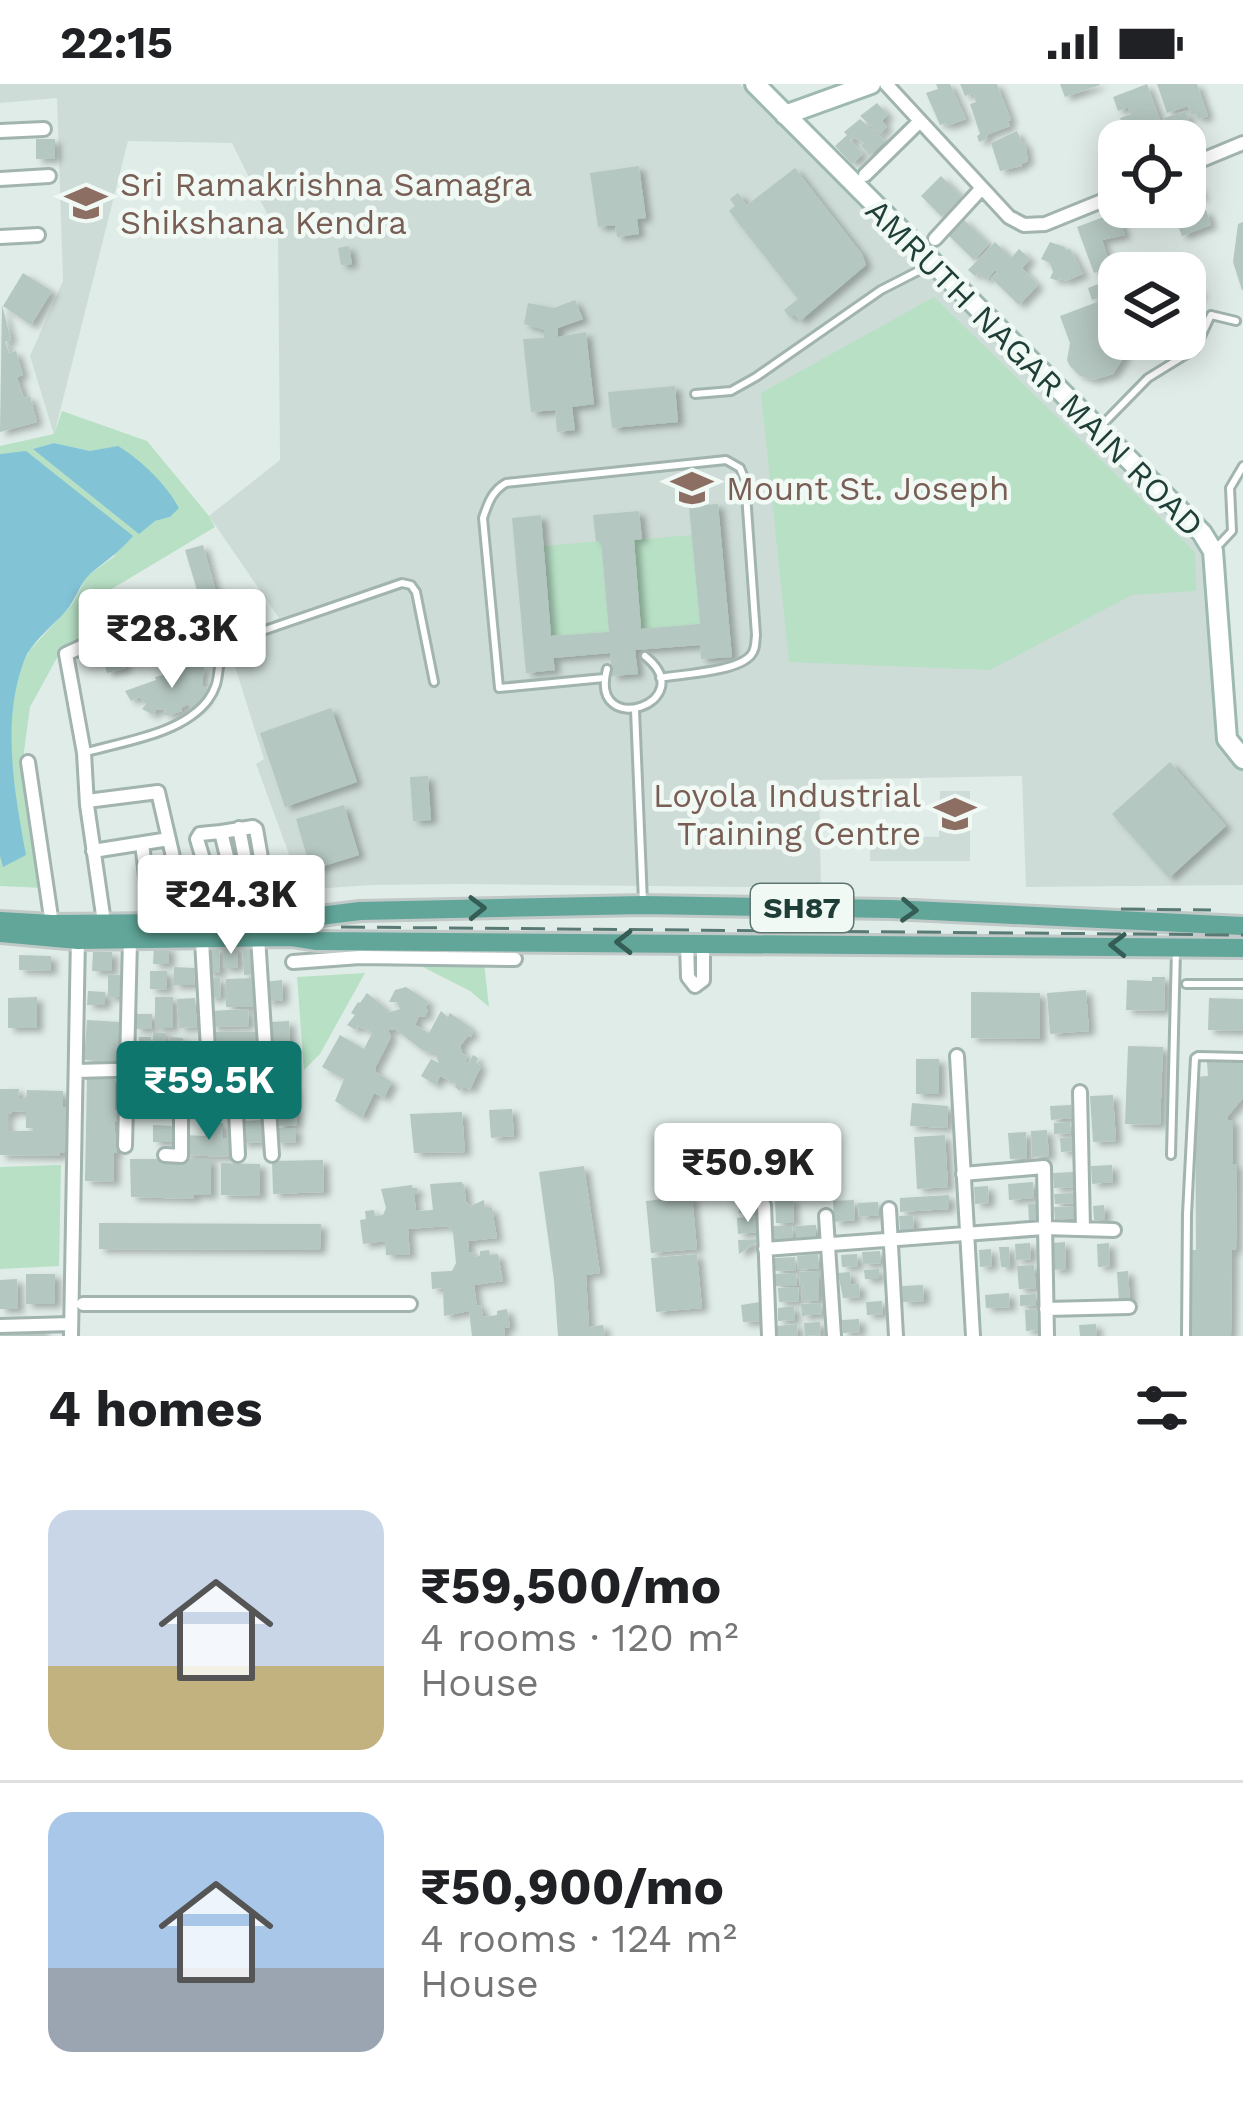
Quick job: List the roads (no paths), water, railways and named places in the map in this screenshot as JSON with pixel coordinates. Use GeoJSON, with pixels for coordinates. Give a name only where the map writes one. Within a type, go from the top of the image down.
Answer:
{"type":"FeatureCollection","features":[{"type":"Feature","properties":{"kind":"main road","name":"AMRUTH NAGAR MAIN ROAD"},"geometry":{"type":"LineString","coordinates":[[755,84],[1202,533],[1213,551],[1227,739],[1242,756]]}},
{"type":"Feature","properties":{"kind":"main road"},"geometry":{"type":"LineString","coordinates":[[785,116],[871,84]]}},
{"type":"Feature","properties":{"kind":"main road","name":"SH87"},"geometry":{"type":"LineString","coordinates":[[253,927],[395,910],[643,905],[891,909],[1243,926]]}},
{"type":"Feature","properties":{"kind":"main road"},"geometry":{"type":"LineString","coordinates":[[395,910],[397,941]]}},
{"type":"Feature","properties":{"kind":"main road"},"geometry":{"type":"LineString","coordinates":[[1077,918],[1077,945]]}},
{"type":"Feature","properties":{"kind":"main road","name":"SH87"},"geometry":{"type":"LineString","coordinates":[[0,921],[52,924],[78,931],[104,922],[188,922],[361,941],[1243,948]]}},
{"type":"Feature","properties":{"kind":"main road"},"geometry":{"type":"LineString","coordinates":[[0,934],[78,931],[130,940],[202,940],[253,927]]}},
{"type":"Feature","properties":{"kind":"street"},"geometry":{"type":"LineString","coordinates":[[886,84],[1009,217],[1024,225],[1045,224],[1098,203]]}},
{"type":"Feature","properties":{"kind":"street"},"geometry":{"type":"LineString","coordinates":[[865,175],[920,121]]}},
{"type":"Feature","properties":{"kind":"street"},"geometry":{"type":"LineString","coordinates":[[0,131],[44,129]]}},
{"type":"Feature","properties":{"kind":"street"},"geometry":{"type":"LineString","coordinates":[[1206,158],[1243,143]]}},
{"type":"Feature","properties":{"kind":"street"},"geometry":{"type":"LineString","coordinates":[[0,179],[50,176]]}},
{"type":"Feature","properties":{"kind":"street"},"geometry":{"type":"LineString","coordinates":[[935,239],[982,188]]}},
{"type":"Feature","properties":{"kind":"street"},"geometry":{"type":"LineString","coordinates":[[0,237],[38,236]]}},
{"type":"Feature","properties":{"kind":"street"},"geometry":{"type":"LineString","coordinates":[[104,922],[86,801],[84,753],[66,654],[196,608]]}},
{"type":"Feature","properties":{"kind":"street"},"geometry":{"type":"LineString","coordinates":[[28,762],[52,924]]}},
{"type":"Feature","properties":{"kind":"street"},"geometry":{"type":"LineString","coordinates":[[86,801],[158,792],[188,922]]}},
{"type":"Feature","properties":{"kind":"street"},"geometry":{"type":"LineString","coordinates":[[212,889],[197,839],[200,834],[253,827],[269,904]]}},
{"type":"Feature","properties":{"kind":"street"},"geometry":{"type":"LineString","coordinates":[[239,829],[253,927],[272,1155]]}},
{"type":"Feature","properties":{"kind":"street"},"geometry":{"type":"LineString","coordinates":[[221,832],[253,927]]}},
{"type":"Feature","properties":{"kind":"street"},"geometry":{"type":"LineString","coordinates":[[94,851],[169,839]]}},
{"type":"Feature","properties":{"kind":"street"},"geometry":{"type":"LineString","coordinates":[[142,844],[152,922]]}},
{"type":"Feature","properties":{"kind":"street"},"geometry":{"type":"LineString","coordinates":[[0,1326],[71,1330],[78,931]]}},
{"type":"Feature","properties":{"kind":"street"},"geometry":{"type":"LineString","coordinates":[[125,1146],[130,940]]}},
{"type":"Feature","properties":{"kind":"street"},"geometry":{"type":"LineString","coordinates":[[202,940],[209,1068]]}},
{"type":"Feature","properties":{"kind":"street"},"geometry":{"type":"LineString","coordinates":[[292,962],[360,957],[515,958]]}},
{"type":"Feature","properties":{"kind":"street"},"geometry":{"type":"LineString","coordinates":[[957,1056],[973,1336]]}},
{"type":"Feature","properties":{"kind":"street"},"geometry":{"type":"LineString","coordinates":[[76,1071],[267,1066]]}},
{"type":"Feature","properties":{"kind":"street"},"geometry":{"type":"LineString","coordinates":[[234,1067],[238,1155]]}},
{"type":"Feature","properties":{"kind":"street"},"geometry":{"type":"LineString","coordinates":[[165,1155],[181,1156],[181,1069]]}},
{"type":"Feature","properties":{"kind":"street"},"geometry":{"type":"LineString","coordinates":[[1080,1092],[1083,1229]]}},
{"type":"Feature","properties":{"kind":"street"},"geometry":{"type":"LineString","coordinates":[[963,1174],[1044,1166],[1047,1336]]}},
{"type":"Feature","properties":{"kind":"street"},"geometry":{"type":"LineString","coordinates":[[764,1205],[769,1336]]}},
{"type":"Feature","properties":{"kind":"street"},"geometry":{"type":"LineString","coordinates":[[889,1209],[896,1336]]}},
{"type":"Feature","properties":{"kind":"street"},"geometry":{"type":"LineString","coordinates":[[826,1216],[834,1336]]}},
{"type":"Feature","properties":{"kind":"street"},"geometry":{"type":"LineString","coordinates":[[765,1249],[1044,1228],[1114,1230]]}},
{"type":"Feature","properties":{"kind":"street"},"geometry":{"type":"LineString","coordinates":[[83,1304],[410,1304]]}},
{"type":"Feature","properties":{"kind":"street"},"geometry":{"type":"LineString","coordinates":[[1046,1309],[1129,1307]]}},
{"type":"Feature","properties":{"kind":"lane"},"geometry":{"type":"LineString","coordinates":[[695,394],[731,391],[744,384],[880,290],[933,264]]}},
{"type":"Feature","properties":{"kind":"lane"},"geometry":{"type":"LineString","coordinates":[[1098,429],[1148,378],[1195,349],[1211,315],[1236,321]]}},
{"type":"Feature","properties":{"kind":"lane"},"geometry":{"type":"LineString","coordinates":[[645,656],[660,677],[657,695],[634,710],[611,701],[604,686],[606,674],[500,688],[483,518],[496,488],[506,483],[726,460],[740,467],[745,480],[754,651],[732,666],[660,677]]}},
{"type":"Feature","properties":{"kind":"lane"},"geometry":{"type":"LineString","coordinates":[[1213,551],[1232,531],[1230,488],[1243,466]]}},
{"type":"Feature","properties":{"kind":"lane"},"geometry":{"type":"LineString","coordinates":[[84,753],[169,728],[200,709],[211,697],[224,650],[242,638],[402,584],[416,592],[434,682]]}},
{"type":"Feature","properties":{"kind":"lane"},"geometry":{"type":"LineString","coordinates":[[634,710],[643,905]]}},
{"type":"Feature","properties":{"kind":"lane"},"geometry":{"type":"LineString","coordinates":[[1171,1155],[1176,946]]}},
{"type":"Feature","properties":{"kind":"lane"},"geometry":{"type":"LineString","coordinates":[[1186,984],[1243,984]]}},
{"type":"Feature","properties":{"kind":"lane"},"geometry":{"type":"LineString","coordinates":[[1186,1336],[1195,1058],[1243,1057]]}},
{"type":"Feature","properties":{"kind":"water"},"geometry":{"type":"Polygon","coordinates":[[[54,443],[90,451],[118,446],[152,473],[179,508],[139,534],[33,449],[54,443]]]}},
{"type":"Feature","properties":{"kind":"water"},"geometry":{"type":"Polygon","coordinates":[[[26,451],[133,536],[87,577],[69,607],[27,654],[12,727],[14,779],[26,855],[3,867],[0,454],[26,451]]]}},
{"type":"Feature","properties":{"kind":"railway"},"geometry":{"type":"LineString","coordinates":[[1121,909],[1211,910]]}},
{"type":"Feature","properties":{"kind":"railway"},"geometry":{"type":"LineString","coordinates":[[341,927],[1243,935]]}},
{"type":"Feature","properties":{"kind":"place","name":"Sri Ramakrishna Samagra Shikshana Kendra"},"geometry":{"type":"Point","coordinates":[86,203]}},
{"type":"Feature","properties":{"kind":"place","name":"Mount St. Joseph"},"geometry":{"type":"Point","coordinates":[692,488]}},
{"type":"Feature","properties":{"kind":"place","name":"Loyola Industrial Training Centre"},"geometry":{"type":"Point","coordinates":[955,814]}}]}
